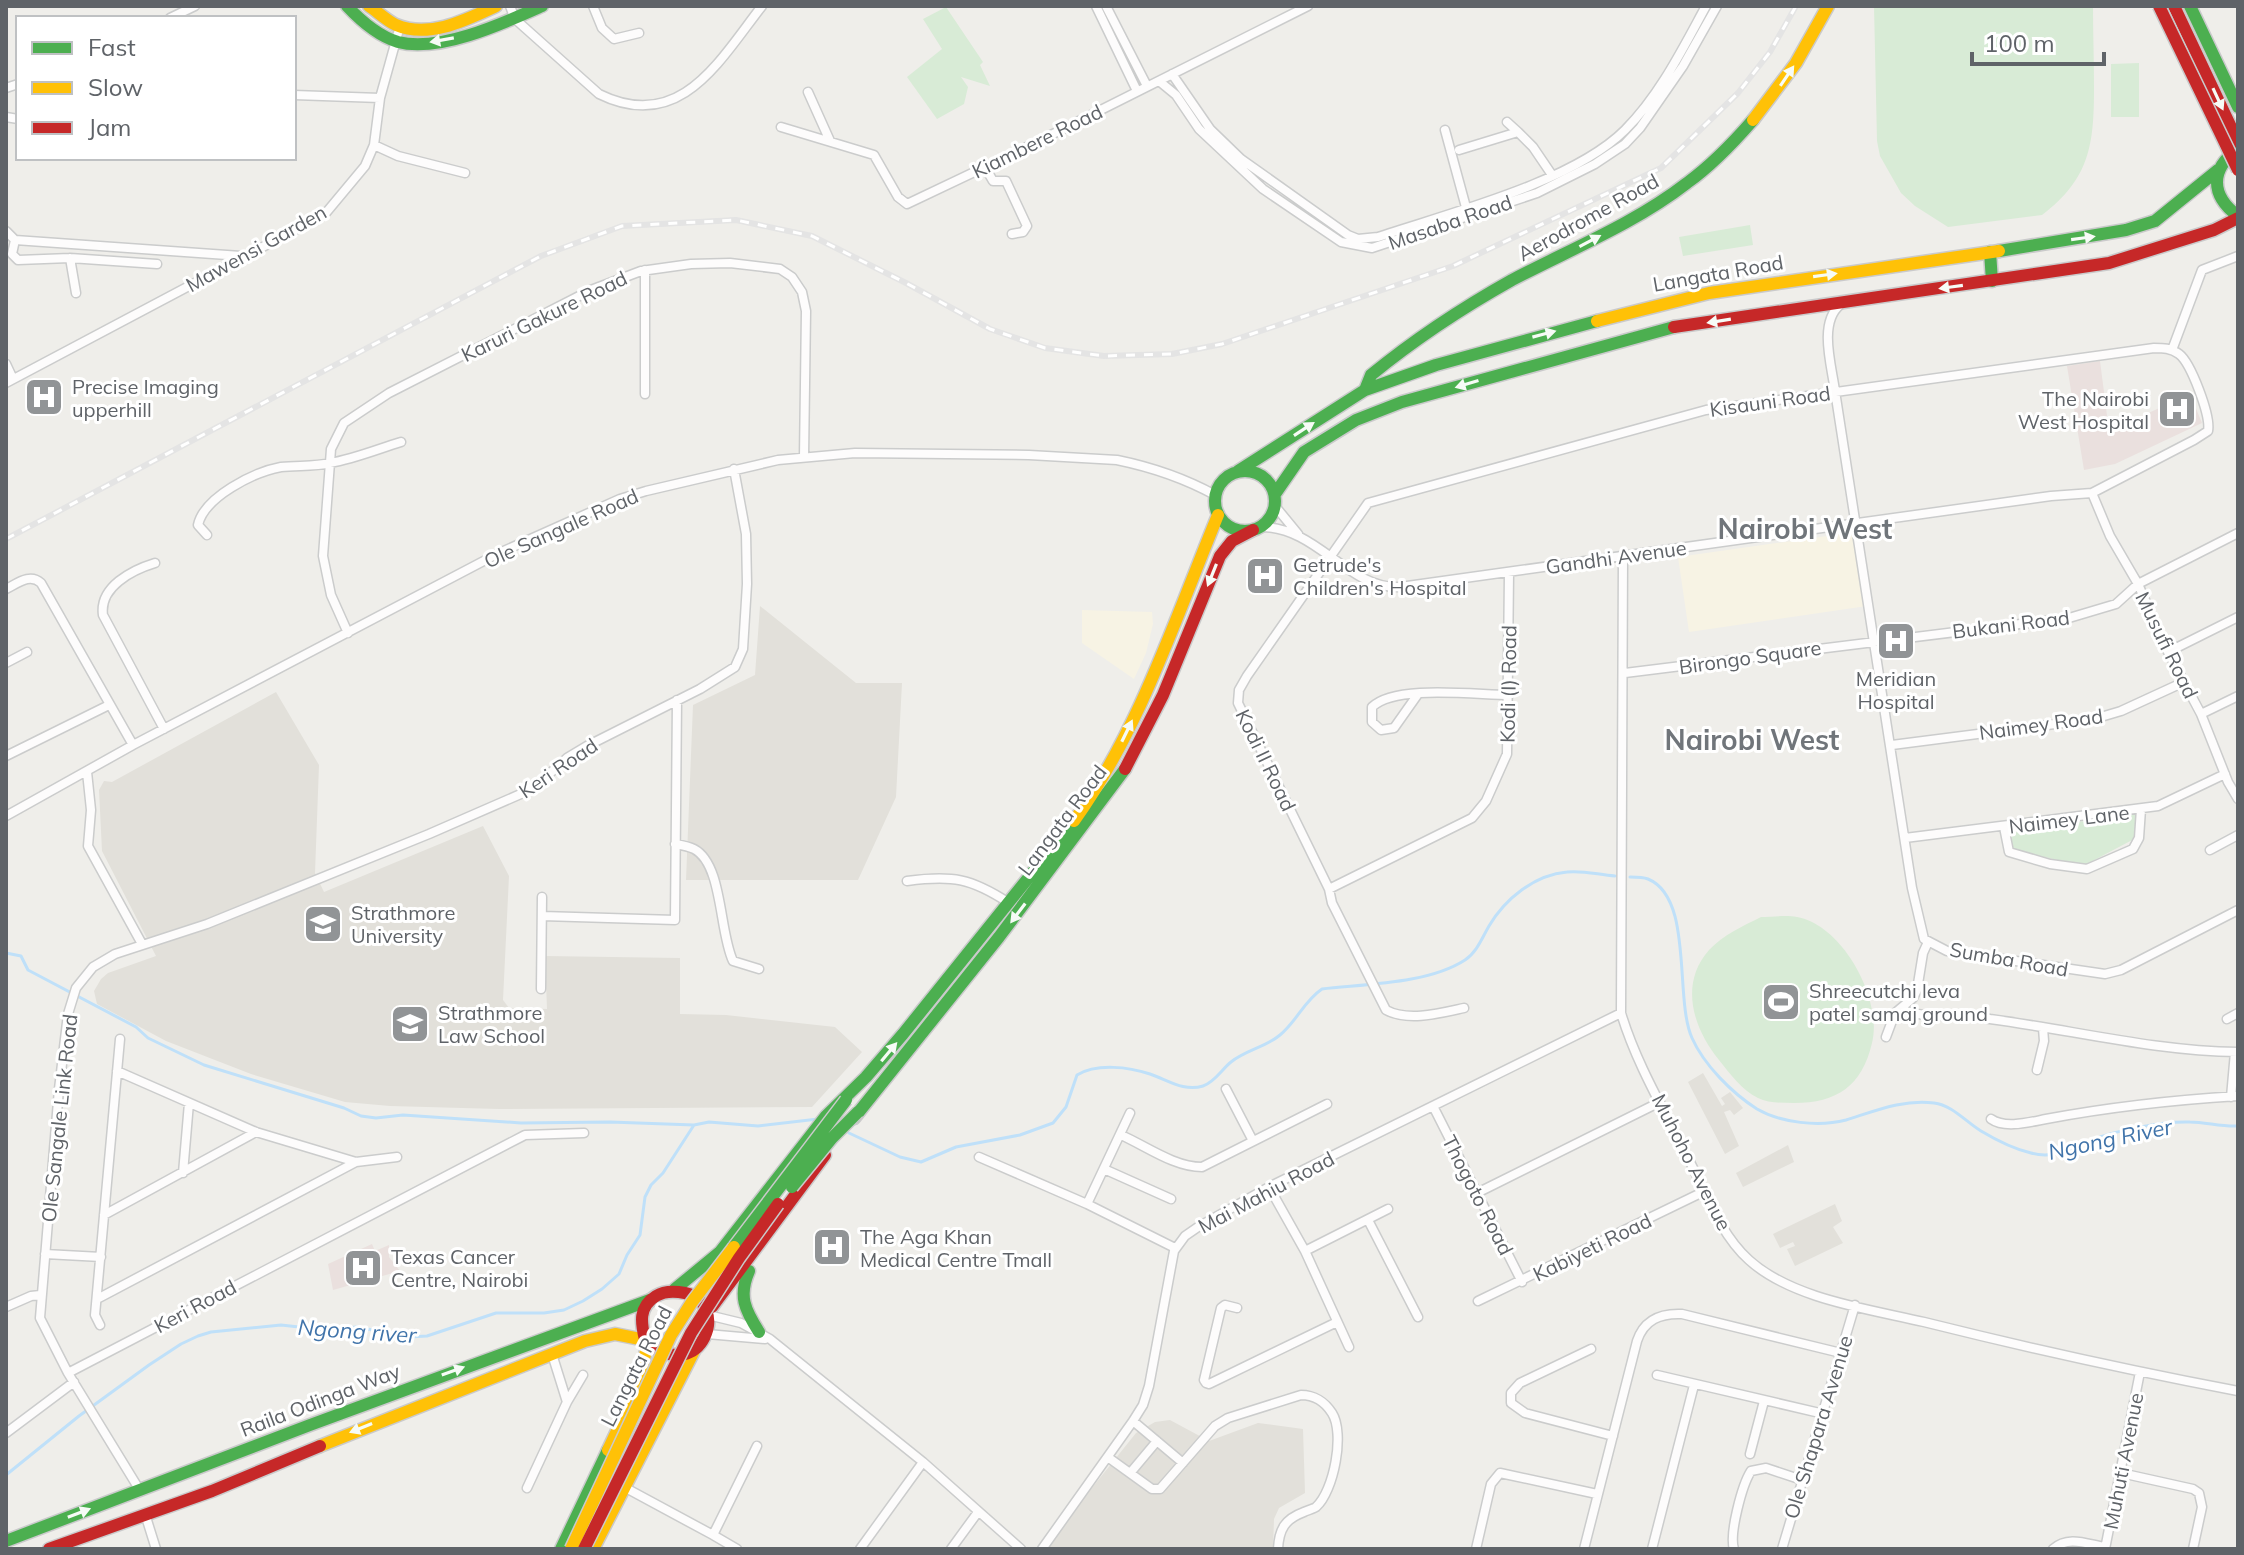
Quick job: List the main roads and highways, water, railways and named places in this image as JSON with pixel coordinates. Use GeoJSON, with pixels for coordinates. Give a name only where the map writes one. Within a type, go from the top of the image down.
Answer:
{"type":"FeatureCollection","features":[{"type":"Feature","properties":{"kind":"main road"},"geometry":{"type":"LineString","coordinates":[[347,6],[354,15],[394,41],[441,42],[487,27],[512,12],[542,6]]}},
{"type":"Feature","properties":{"kind":"main road"},"geometry":{"type":"LineString","coordinates":[[369,6],[400,26],[423,29],[445,27],[496,6]]}},
{"type":"Feature","properties":{"kind":"main road","name":"Aerodrome Road"},"geometry":{"type":"LineString","coordinates":[[1365,390],[1371,375],[1382,365],[1462,310],[1660,202],[1692,179],[1729,145],[1778,91],[1828,6]]}},
{"type":"Feature","properties":{"kind":"main road"},"geometry":{"type":"LineString","coordinates":[[1275,500],[1265,478],[1248,471],[1238,471],[1223,480],[1215,495],[1218,515],[1233,529],[1257,529],[1272,514],[1275,500],[1294,463],[1304,452],[1356,420],[1402,402],[1664,329],[2083,269],[2133,258],[2214,230],[2238,217],[2222,203],[2217,192],[2221,165],[2217,137],[2157,6]]}},
{"type":"Feature","properties":{"kind":"main road"},"geometry":{"type":"LineString","coordinates":[[2157,6],[2238,170]]}},
{"type":"Feature","properties":{"kind":"main road"},"geometry":{"type":"LineString","coordinates":[[2174,6],[2238,142]]}},
{"type":"Feature","properties":{"kind":"main road"},"geometry":{"type":"LineString","coordinates":[[2190,6],[2238,107]]}},
{"type":"Feature","properties":{"kind":"main road"},"geometry":{"type":"LineString","coordinates":[[480,13],[487,27]]}},
{"type":"Feature","properties":{"kind":"main road","name":"Langata Road"},"geometry":{"type":"LineString","coordinates":[[1238,471],[1365,390],[1507,344],[1669,301],[1762,284],[2100,236],[2141,226],[2155,221],[2238,149]]}},
{"type":"Feature","properties":{"kind":"main road"},"geometry":{"type":"LineString","coordinates":[[1990,252],[1992,281]]}},
{"type":"Feature","properties":{"kind":"main road","name":"Langata Road"},"geometry":{"type":"LineString","coordinates":[[675,1289],[720,1252],[827,1117],[882,1061],[1079,815],[1113,761],[1141,701],[1218,515]]}},
{"type":"Feature","properties":{"kind":"main road","name":"Langata Road"},"geometry":{"type":"LineString","coordinates":[[708,1314],[858,1112],[999,937],[1122,775],[1164,690],[1220,556],[1232,541],[1257,529]]}},
{"type":"Feature","properties":{"kind":"main road","name":"Langata Road"},"geometry":{"type":"LineString","coordinates":[[584,1549],[691,1333],[780,1201],[832,1138],[858,1112]]}},
{"type":"Feature","properties":{"kind":"main road","name":"Langata Road"},"geometry":{"type":"LineString","coordinates":[[571,1549],[671,1335],[827,1117]]}},
{"type":"Feature","properties":{"kind":"main road"},"geometry":{"type":"LineString","coordinates":[[765,1336],[744,1309],[742,1285],[770,1229]]}},
{"type":"Feature","properties":{"kind":"main road"},"geometry":{"type":"LineString","coordinates":[[593,1549],[694,1351],[707,1334],[708,1314],[696,1296],[675,1289],[658,1294],[650,1300],[642,1315],[642,1332],[647,1342],[657,1352],[669,1357],[694,1351]]}},
{"type":"Feature","properties":{"kind":"main road","name":"Raila Odinga Way"},"geometry":{"type":"LineString","coordinates":[[6,1541],[650,1300]]}},
{"type":"Feature","properties":{"kind":"main road","name":"Raila Odinga Way"},"geometry":{"type":"LineString","coordinates":[[49,1549],[146,1517],[585,1341],[615,1334],[647,1342]]}},
{"type":"Feature","properties":{"kind":"main road","name":"Langata Road"},"geometry":{"type":"LineString","coordinates":[[561,1549],[634,1395],[647,1342]]}},
{"type":"Feature","properties":{"kind":"main road"},"geometry":{"type":"LineString","coordinates":[[310,1425],[319,1446]]}},
{"type":"Feature","properties":{"kind":"waterway","name":"Ngong River"},"geometry":{"type":"LineString","coordinates":[[849,1133],[900,1157],[921,1162],[956,1147],[1020,1135],[1053,1123],[1066,1107],[1077,1075],[1085,1071],[1113,1067],[1150,1074],[1183,1086],[1203,1086],[1237,1058],[1280,1035],[1322,989],[1396,982],[1450,968],[1473,953],[1503,907],[1532,883],[1567,872],[1615,876]]}},
{"type":"Feature","properties":{"kind":"waterway","name":"Ngong River"},"geometry":{"type":"LineString","coordinates":[[1630,877],[1648,879],[1662,890],[1672,906],[1687,1020],[1697,1048],[1729,1087],[1767,1114],[1800,1122],[1824,1123],[1846,1120],[1900,1104],[1941,1104],[2005,1144],[2046,1155],[2060,1153],[2111,1134],[2152,1125],[2190,1122],[2238,1126]]}},
{"type":"Feature","properties":{"kind":"waterway"},"geometry":{"type":"LineString","coordinates":[[6,953],[21,956],[28,970],[136,1027],[148,1038],[204,1065],[361,1116],[403,1115],[521,1123],[694,1125],[709,1122],[758,1126],[818,1119]]}},
{"type":"Feature","properties":{"kind":"waterway","name":"Ngong river"},"geometry":{"type":"LineString","coordinates":[[6,1475],[149,1365],[181,1344],[211,1332],[281,1325],[326,1330],[357,1327],[409,1337],[427,1336],[496,1313],[544,1313],[564,1310],[583,1301],[619,1274],[640,1235],[645,1197],[651,1185],[663,1173],[694,1125]]}},
{"type":"Feature","properties":{"kind":"railway"},"geometry":{"type":"LineString","coordinates":[[6,539],[541,256],[622,226],[736,220],[812,236],[990,329],[1045,348],[1104,356],[1172,354],[1222,344],[1453,266],[1661,168],[1738,93],[1770,52],[1796,6]]}},
{"type":"Feature","properties":{"kind":"place","name":"Precise Imaging upperhill"},"geometry":{"type":"Point","coordinates":[44,397]}},
{"type":"Feature","properties":{"kind":"place","name":"The Nairobi West Hospital"},"geometry":{"type":"Point","coordinates":[2177,409]}},
{"type":"Feature","properties":{"kind":"place","name":"Getrude's Children's Hospital"},"geometry":{"type":"Point","coordinates":[1265,576]}},
{"type":"Feature","properties":{"kind":"place","name":"Meridian Hospital"},"geometry":{"type":"Point","coordinates":[1896,641]}},
{"type":"Feature","properties":{"kind":"place","name":"Strathmore University"},"geometry":{"type":"Point","coordinates":[323,924]}},
{"type":"Feature","properties":{"kind":"place","name":"Shreecutchi leva patel samaj ground"},"geometry":{"type":"Point","coordinates":[1781,1002]}},
{"type":"Feature","properties":{"kind":"place","name":"Strathmore Law School"},"geometry":{"type":"Point","coordinates":[410,1024]}},
{"type":"Feature","properties":{"kind":"place","name":"The Aga Khan Medical Centre Tmall"},"geometry":{"type":"Point","coordinates":[832,1247]}},
{"type":"Feature","properties":{"kind":"place","name":"Texas Cancer Centre, Nairobi"},"geometry":{"type":"Point","coordinates":[363,1268]}},
{"type":"Feature","properties":{"kind":"district","name":"Nairobi West"},"geometry":{"type":"Point","coordinates":[1805,528]}},
{"type":"Feature","properties":{"kind":"district","name":"Nairobi West"},"geometry":{"type":"Point","coordinates":[1752,739]}}]}
